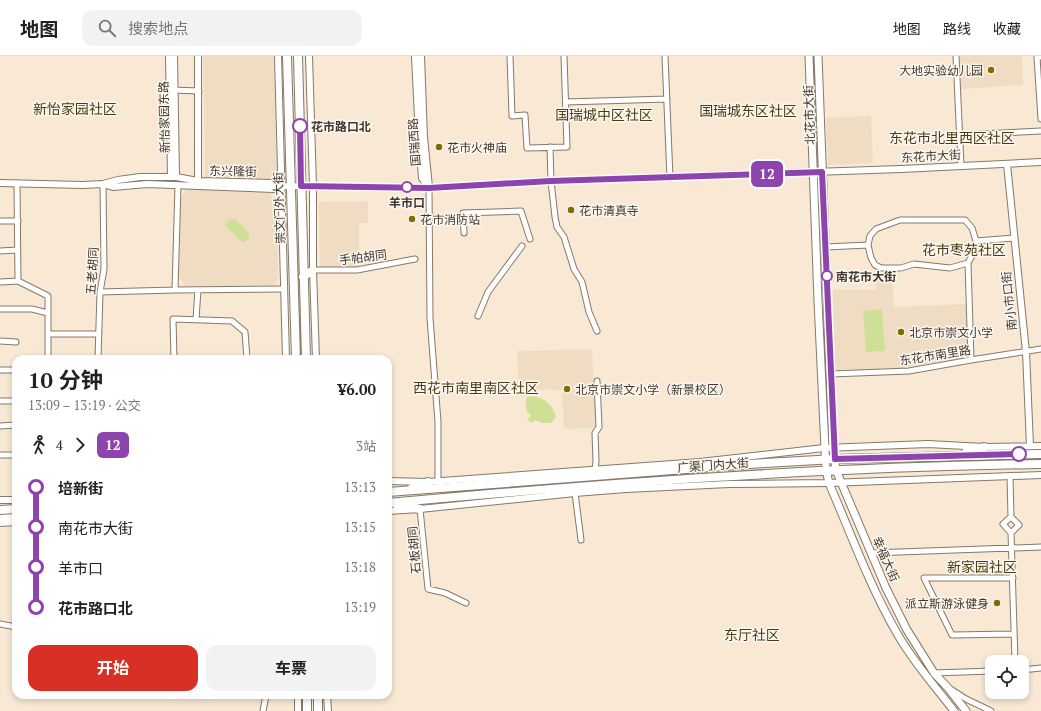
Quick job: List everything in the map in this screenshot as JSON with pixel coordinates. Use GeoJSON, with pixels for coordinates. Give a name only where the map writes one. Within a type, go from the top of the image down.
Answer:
{"type":"FeatureCollection","features":[{"type":"Feature","properties":{"kind":"main road","name":"崇文门外大街"},"geometry":{"type":"LineString","coordinates":[[286,56],[296,355]]}},
{"type":"Feature","properties":{"kind":"main road","name":"崇文门外大街"},"geometry":{"type":"LineString","coordinates":[[298,56],[306,355]]}},
{"type":"Feature","properties":{"kind":"main road","name":"北花市大街"},"geometry":{"type":"LineString","coordinates":[[809,56],[814,172]]}},
{"type":"Feature","properties":{"kind":"main road","name":"北花市大街"},"geometry":{"type":"LineString","coordinates":[[818,56],[822,172]]}},
{"type":"Feature","properties":{"kind":"main road"},"geometry":{"type":"LineString","coordinates":[[814,172],[824,460]]}},
{"type":"Feature","properties":{"kind":"main road"},"geometry":{"type":"LineString","coordinates":[[822,172],[835,459]]}},
{"type":"Feature","properties":{"kind":"main road"},"geometry":{"type":"LineString","coordinates":[[303,277],[313,270]]}},
{"type":"Feature","properties":{"kind":"main road"},"geometry":{"type":"LineString","coordinates":[[954,456],[984,447]]}},
{"type":"Feature","properties":{"kind":"main road","name":"广渠门内大街"},"geometry":{"type":"LineString","coordinates":[[392,492],[694,468],[835,459],[1041,454]]}},
{"type":"Feature","properties":{"kind":"main road","name":"幸福大街"},"geometry":{"type":"LineString","coordinates":[[835,459],[836,470],[841,482],[871,553],[907,630],[934,673],[966,711]]}},
{"type":"Feature","properties":{"kind":"main road","name":"幸福大街"},"geometry":{"type":"LineString","coordinates":[[824,460],[829,483],[870,580],[898,636],[925,675],[954,711]]}},
{"type":"Feature","properties":{"kind":"main road","name":"广渠门内大街"},"geometry":{"type":"LineString","coordinates":[[392,503],[528,490],[766,473],[1041,464]]}},
{"type":"Feature","properties":{"kind":"main road"},"geometry":{"type":"LineString","coordinates":[[399,492],[428,482]]}},
{"type":"Feature","properties":{"kind":"main road"},"geometry":{"type":"LineString","coordinates":[[392,504],[420,509]]}},
{"type":"Feature","properties":{"kind":"main road"},"geometry":{"type":"LineString","coordinates":[[0,510],[12,509]]}},
{"type":"Feature","properties":{"kind":"main road"},"geometry":{"type":"LineString","coordinates":[[0,519],[12,518]]}},
{"type":"Feature","properties":{"kind":"main road"},"geometry":{"type":"LineString","coordinates":[[307,699],[307,711]]}},
{"type":"Feature","properties":{"kind":"main road"},"geometry":{"type":"LineString","coordinates":[[318,699],[318,710]]}},
{"type":"Feature","properties":{"kind":"main road"},"geometry":{"type":"LineString","coordinates":[[318,710],[321,699]]}},
{"type":"Feature","properties":{"kind":"street","name":"新怡家园东路"},"geometry":{"type":"LineString","coordinates":[[169,56],[172,90]]}},
{"type":"Feature","properties":{"kind":"street","name":"新怡家园东路"},"geometry":{"type":"LineString","coordinates":[[173,177],[172,90],[174,56]]}},
{"type":"Feature","properties":{"kind":"street"},"geometry":{"type":"LineString","coordinates":[[198,56],[198,181]]}},
{"type":"Feature","properties":{"kind":"street","name":"崇文门外大街"},"geometry":{"type":"LineString","coordinates":[[278,56],[280,186],[286,355]]}},
{"type":"Feature","properties":{"kind":"street"},"geometry":{"type":"LineString","coordinates":[[309,56],[316,355]]}},
{"type":"Feature","properties":{"kind":"street","name":"国瑞西路"},"geometry":{"type":"LineString","coordinates":[[415,56],[422,178],[429,188]]}},
{"type":"Feature","properties":{"kind":"street","name":"国瑞西路"},"geometry":{"type":"LineString","coordinates":[[421,56],[424,137],[429,188]]}},
{"type":"Feature","properties":{"kind":"street"},"geometry":{"type":"LineString","coordinates":[[510,56],[512,116],[525,115],[527,148],[567,147],[564,56]]}},
{"type":"Feature","properties":{"kind":"street"},"geometry":{"type":"LineString","coordinates":[[665,56],[670,178]]}},
{"type":"Feature","properties":{"kind":"street"},"geometry":{"type":"LineString","coordinates":[[956,56],[961,166]]}},
{"type":"Feature","properties":{"kind":"street"},"geometry":{"type":"LineString","coordinates":[[1041,57],[1037,57],[1041,119]]}},
{"type":"Feature","properties":{"kind":"street"},"geometry":{"type":"LineString","coordinates":[[172,90],[199,91]]}},
{"type":"Feature","properties":{"kind":"street"},"geometry":{"type":"LineString","coordinates":[[566,102],[667,99]]}},
{"type":"Feature","properties":{"kind":"street"},"geometry":{"type":"LineString","coordinates":[[960,135],[1041,131]]}},
{"type":"Feature","properties":{"kind":"street"},"geometry":{"type":"LineString","coordinates":[[550,147],[554,217],[557,227],[564,237],[574,269],[582,282],[589,312],[597,331]]}},
{"type":"Feature","properties":{"kind":"street","name":"东花市大街"},"geometry":{"type":"LineString","coordinates":[[280,186],[429,188],[551,181],[670,178],[1041,162]]}},
{"type":"Feature","properties":{"kind":"street","name":"南小市口街"},"geometry":{"type":"LineString","coordinates":[[1007,164],[1026,352],[1029,446]]}},
{"type":"Feature","properties":{"kind":"street","name":"东兴隆街"},"geometry":{"type":"LineString","coordinates":[[0,183],[104,184],[118,180],[140,177],[173,177],[198,181],[274,183],[280,186]]}},
{"type":"Feature","properties":{"kind":"street"},"geometry":{"type":"LineString","coordinates":[[17,183],[18,281]]}},
{"type":"Feature","properties":{"kind":"street","name":"东兴隆街"},"geometry":{"type":"LineString","coordinates":[[104,184],[113,187],[139,184],[178,185],[186,187],[274,189],[280,186]]}},
{"type":"Feature","properties":{"kind":"street","name":"五老胡同"},"geometry":{"type":"LineString","coordinates":[[98,355],[100,292],[104,269],[104,184]]}},
{"type":"Feature","properties":{"kind":"street"},"geometry":{"type":"LineString","coordinates":[[175,290],[178,185]]}},
{"type":"Feature","properties":{"kind":"street"},"geometry":{"type":"LineString","coordinates":[[429,188],[430,318],[438,422],[438,481]]}},
{"type":"Feature","properties":{"kind":"street"},"geometry":{"type":"LineString","coordinates":[[464,233],[463,213],[521,211],[530,239]]}},
{"type":"Feature","properties":{"kind":"street"},"geometry":{"type":"LineString","coordinates":[[968,263],[950,268],[914,264],[901,268],[881,268],[875,265],[871,258],[868,246],[870,236],[876,229],[900,220],[965,220],[972,228],[976,241],[974,252],[968,263],[971,360]]}},
{"type":"Feature","properties":{"kind":"street"},"geometry":{"type":"LineString","coordinates":[[0,221],[18,221]]}},
{"type":"Feature","properties":{"kind":"street"},"geometry":{"type":"LineString","coordinates":[[976,241],[1014,238]]}},
{"type":"Feature","properties":{"kind":"street"},"geometry":{"type":"LineString","coordinates":[[478,316],[488,292],[522,246]]}},
{"type":"Feature","properties":{"kind":"street"},"geometry":{"type":"LineString","coordinates":[[826,247],[868,246]]}},
{"type":"Feature","properties":{"kind":"street"},"geometry":{"type":"LineString","coordinates":[[0,251],[17,250]]}},
{"type":"Feature","properties":{"kind":"street","name":"手帕胡同"},"geometry":{"type":"LineString","coordinates":[[313,270],[357,270],[415,259]]}},
{"type":"Feature","properties":{"kind":"street"},"geometry":{"type":"LineString","coordinates":[[0,282],[18,281],[48,296],[48,355]]}},
{"type":"Feature","properties":{"kind":"street"},"geometry":{"type":"LineString","coordinates":[[100,292],[284,289]]}},
{"type":"Feature","properties":{"kind":"street"},"geometry":{"type":"LineString","coordinates":[[196,319],[198,290]]}},
{"type":"Feature","properties":{"kind":"street"},"geometry":{"type":"LineString","coordinates":[[0,309],[32,309],[48,313]]}},
{"type":"Feature","properties":{"kind":"street"},"geometry":{"type":"LineString","coordinates":[[174,355],[173,319],[233,321],[245,332],[247,355]]}},
{"type":"Feature","properties":{"kind":"street"},"geometry":{"type":"LineString","coordinates":[[48,334],[98,334]]}},
{"type":"Feature","properties":{"kind":"street"},"geometry":{"type":"LineString","coordinates":[[0,341],[16,342]]}},
{"type":"Feature","properties":{"kind":"street","name":"东花市南里路"},"geometry":{"type":"LineString","coordinates":[[831,374],[909,371],[1041,349]]}},
{"type":"Feature","properties":{"kind":"street"},"geometry":{"type":"LineString","coordinates":[[0,370],[12,370]]}},
{"type":"Feature","properties":{"kind":"street"},"geometry":{"type":"LineString","coordinates":[[595,470],[595,433],[599,427],[597,381]]}},
{"type":"Feature","properties":{"kind":"street"},"geometry":{"type":"LineString","coordinates":[[0,401],[12,401]]}},
{"type":"Feature","properties":{"kind":"street"},"geometry":{"type":"LineString","coordinates":[[0,426],[12,425]]}},
{"type":"Feature","properties":{"kind":"street","name":"广渠门内大街"},"geometry":{"type":"LineString","coordinates":[[392,481],[428,482],[700,462],[824,448],[928,444],[984,447],[1041,446]]}},
{"type":"Feature","properties":{"kind":"street"},"geometry":{"type":"LineString","coordinates":[[0,455],[12,455]]}},
{"type":"Feature","properties":{"kind":"street","name":"广渠门内大街"},"geometry":{"type":"LineString","coordinates":[[392,510],[420,509],[575,493],[729,484],[829,483],[1041,474]]}},
{"type":"Feature","properties":{"kind":"street"},"geometry":{"type":"LineString","coordinates":[[1010,476],[1011,517],[1019,525],[1011,533]]}},
{"type":"Feature","properties":{"kind":"street"},"geometry":{"type":"LineString","coordinates":[[575,493],[581,540]]}},
{"type":"Feature","properties":{"kind":"street"},"geometry":{"type":"LineString","coordinates":[[0,500],[12,500]]}},
{"type":"Feature","properties":{"kind":"street","name":"石板胡同"},"geometry":{"type":"LineString","coordinates":[[420,509],[428,589],[445,593],[466,603]]}},
{"type":"Feature","properties":{"kind":"street"},"geometry":{"type":"LineString","coordinates":[[1011,517],[1003,524],[1011,533],[1014,655]]}},
{"type":"Feature","properties":{"kind":"street"},"geometry":{"type":"LineString","coordinates":[[0,523],[12,522]]}},
{"type":"Feature","properties":{"kind":"street"},"geometry":{"type":"LineString","coordinates":[[871,553],[1041,547]]}},
{"type":"Feature","properties":{"kind":"street"},"geometry":{"type":"LineString","coordinates":[[1013,578],[924,578],[952,635],[1013,634]]}},
{"type":"Feature","properties":{"kind":"street"},"geometry":{"type":"LineString","coordinates":[[0,624],[12,626]]}},
{"type":"Feature","properties":{"kind":"street"},"geometry":{"type":"LineString","coordinates":[[1029,669],[1041,668]]}},
{"type":"Feature","properties":{"kind":"street"},"geometry":{"type":"LineString","coordinates":[[934,673],[985,671]]}},
{"type":"Feature","properties":{"kind":"street"},"geometry":{"type":"LineString","coordinates":[[949,689],[991,711]]}},
{"type":"Feature","properties":{"kind":"street"},"geometry":{"type":"LineString","coordinates":[[263,711],[265,699]]}},
{"type":"Feature","properties":{"kind":"street"},"geometry":{"type":"LineString","coordinates":[[298,699],[298,711]]}},
{"type":"Feature","properties":{"kind":"street"},"geometry":{"type":"LineString","coordinates":[[327,699],[328,711]]}},
{"type":"Feature","properties":{"kind":"shaded area"},"geometry":{"type":"Polygon","coordinates":[[[203,56],[274,56],[277,171],[270,178],[271,196],[277,202],[278,280],[273,285],[187,287],[178,277],[180,200],[185,191],[205,176],[203,56]]]}},
{"type":"Feature","properties":{"kind":"shaded area","name":"大地实验幼儿园"},"geometry":{"type":"Polygon","coordinates":[[[960,56],[1022,56],[1023,85],[961,89],[960,56]]]}},
{"type":"Feature","properties":{"kind":"shaded area"},"geometry":{"type":"Polygon","coordinates":[[[871,116],[873,163],[828,165],[826,118],[871,116]]]}},
{"type":"Feature","properties":{"kind":"shaded area"},"geometry":{"type":"Polygon","coordinates":[[[368,201],[368,223],[359,223],[359,267],[320,269],[319,202],[368,201]]]}},
{"type":"Feature","properties":{"kind":"shaded area","name":"北京市崇文小学"},"geometry":{"type":"Polygon","coordinates":[[[876,275],[892,275],[894,307],[967,304],[968,357],[900,368],[834,370],[833,290],[876,290],[876,275]]]}},
{"type":"Feature","properties":{"kind":"shaded area","name":"北京市崇文小学（新景校区）"},"geometry":{"type":"Polygon","coordinates":[[[590,349],[592,352],[596,426],[591,428],[564,429],[562,390],[519,389],[517,351],[590,349]]]}},
{"type":"Feature","properties":{"kind":"green space"},"geometry":{"type":"Polygon","coordinates":[[[235,219],[249,233],[249,238],[244,242],[242,242],[226,227],[225,224],[230,220],[235,219]]]}},
{"type":"Feature","properties":{"kind":"green space"},"geometry":{"type":"Polygon","coordinates":[[[882,309],[885,351],[866,352],[863,311],[882,309]]]}},
{"type":"Feature","properties":{"kind":"green space"},"geometry":{"type":"Polygon","coordinates":[[[531,396],[544,400],[553,409],[556,417],[551,423],[543,423],[535,420],[532,423],[527,419],[531,416],[526,407],[526,400],[527,397],[531,396]]]}},
{"type":"Feature","properties":{"kind":"bus line","name":"12"},"geometry":{"type":"LineString","coordinates":[[300,126],[301,186],[429,188],[551,181],[711,177],[822,172],[835,459],[1019,454]]}},
{"type":"Feature","properties":{"kind":"place","name":"大地实验幼儿园"},"geometry":{"type":"Point","coordinates":[991,70]}},
{"type":"Feature","properties":{"kind":"place","name":"花市路口北"},"geometry":{"type":"Point","coordinates":[300,126]}},
{"type":"Feature","properties":{"kind":"place","name":"花市火神庙"},"geometry":{"type":"Point","coordinates":[439,147]}},
{"type":"Feature","properties":{"kind":"place","name":"羊市口"},"geometry":{"type":"Point","coordinates":[407,187]}},
{"type":"Feature","properties":{"kind":"place","name":"花市清真寺"},"geometry":{"type":"Point","coordinates":[571,210]}},
{"type":"Feature","properties":{"kind":"place","name":"花市消防站"},"geometry":{"type":"Point","coordinates":[412,219]}},
{"type":"Feature","properties":{"kind":"place","name":"南花市大街"},"geometry":{"type":"Point","coordinates":[827,276]}},
{"type":"Feature","properties":{"kind":"place","name":"北京市崇文小学"},"geometry":{"type":"Point","coordinates":[901,332]}},
{"type":"Feature","properties":{"kind":"place","name":"北京市崇文小学（新景校区）"},"geometry":{"type":"Point","coordinates":[567,389]}},
{"type":"Feature","properties":{"kind":"place","name":"派立斯游泳健身"},"geometry":{"type":"Point","coordinates":[997,603]}},
{"type":"Feature","properties":{"kind":"district","name":"新怡家园社区"},"geometry":{"type":"Point","coordinates":[75,108]}},
{"type":"Feature","properties":{"kind":"district","name":"国瑞城东区社区"},"geometry":{"type":"Point","coordinates":[748,110]}},
{"type":"Feature","properties":{"kind":"district","name":"国瑞城中区社区"},"geometry":{"type":"Point","coordinates":[604,114]}},
{"type":"Feature","properties":{"kind":"district","name":"东花市北里西区社区"},"geometry":{"type":"Point","coordinates":[952,137]}},
{"type":"Feature","properties":{"kind":"district","name":"花市枣苑社区"},"geometry":{"type":"Point","coordinates":[964,249]}},
{"type":"Feature","properties":{"kind":"district","name":"西花市南里南区社区"},"geometry":{"type":"Point","coordinates":[476,387]}},
{"type":"Feature","properties":{"kind":"district","name":"新家园社区"},"geometry":{"type":"Point","coordinates":[982,566]}},
{"type":"Feature","properties":{"kind":"district","name":"东厅社区"},"geometry":{"type":"Point","coordinates":[752,634]}}]}
